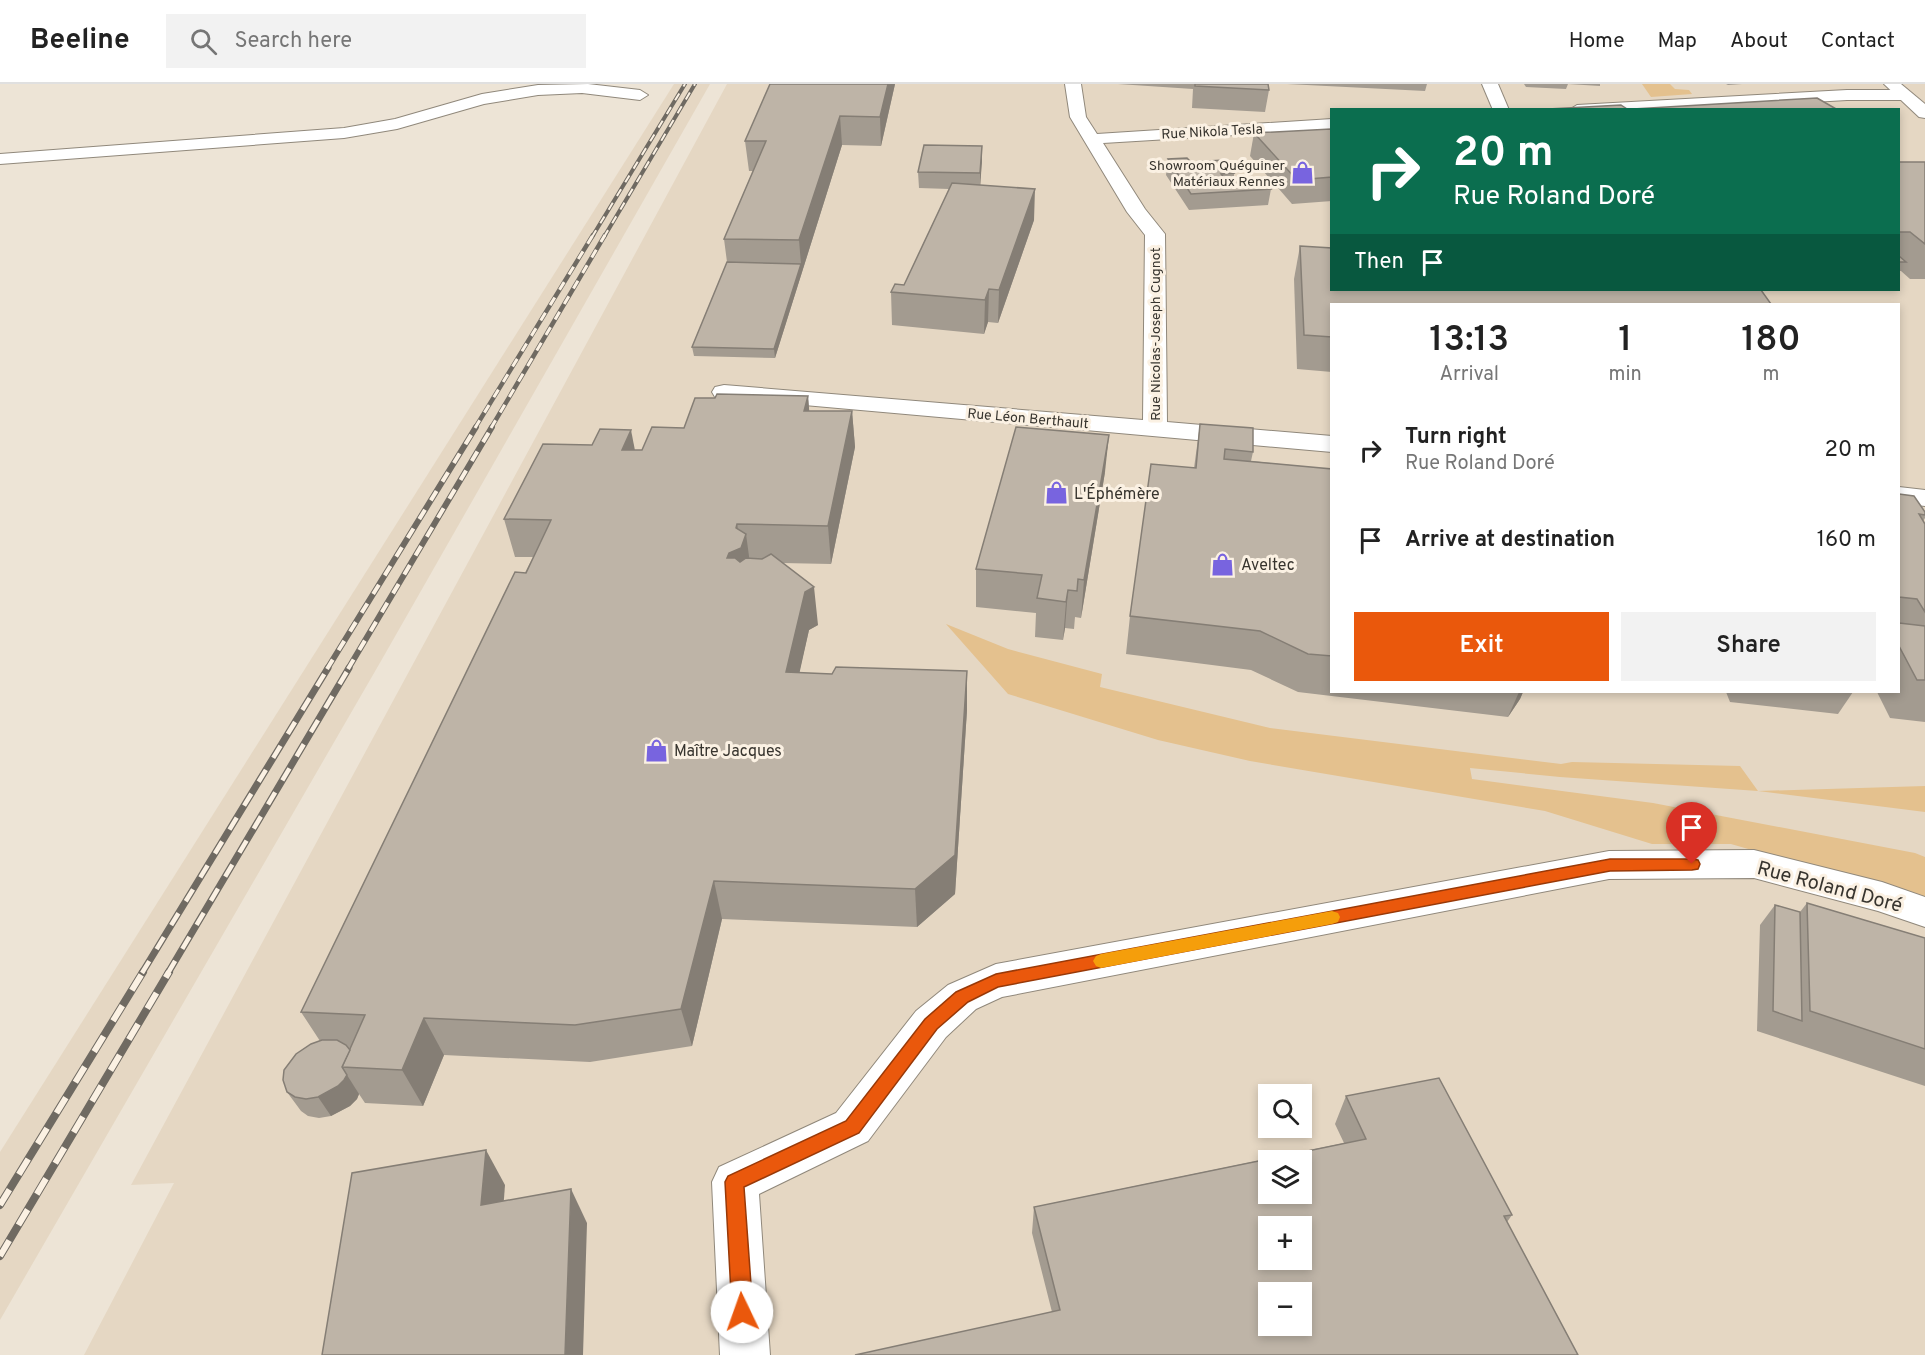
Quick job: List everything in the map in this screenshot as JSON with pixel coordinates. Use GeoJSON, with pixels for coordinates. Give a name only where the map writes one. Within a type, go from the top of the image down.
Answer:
{"type":"FeatureCollection","features":[{"type":"Feature","properties":{"kind":"street","name":"Rue Nicolas-Joseph Cugnot"},"geometry":{"type":"LineString","coordinates":[[1073,84],[1078,117],[1137,212],[1155,234],[1155,428]]}},
{"type":"Feature","properties":{"kind":"street"},"geometry":{"type":"LineString","coordinates":[[1490,84],[1501,108]]}},
{"type":"Feature","properties":{"kind":"street"},"geometry":{"type":"LineString","coordinates":[[1892,84],[1925,113]]}},
{"type":"Feature","properties":{"kind":"street"},"geometry":{"type":"LineString","coordinates":[[0,159],[344,133],[397,124],[482,99],[538,90],[582,88],[640,95]]}},
{"type":"Feature","properties":{"kind":"street"},"geometry":{"type":"LineString","coordinates":[[1612,108],[1847,95],[1905,95]]}},
{"type":"Feature","properties":{"kind":"street","name":"Rue Nikola Tesla"},"geometry":{"type":"LineString","coordinates":[[1092,139],[1330,124]]}},
{"type":"Feature","properties":{"kind":"street","name":"Rue Léon Berthault"},"geometry":{"type":"LineString","coordinates":[[724,392],[1330,444]]}},
{"type":"Feature","properties":{"kind":"street"},"geometry":{"type":"LineString","coordinates":[[1900,495],[1925,498]]}},
{"type":"Feature","properties":{"kind":"street","name":"Rue Roland Doré"},"geometry":{"type":"LineString","coordinates":[[745,1355],[735,1182],[852,1127],[931,1024],[962,997],[996,981],[1610,865],[1754,864],[1882,897],[1925,912]]}},
{"type":"Feature","properties":{"kind":"shaded area"},"geometry":{"type":"Polygon","coordinates":[[[674,84],[710,84],[381,661],[0,1320],[0,1152],[674,84]]]}},
{"type":"Feature","properties":{"kind":"shaded area"},"geometry":{"type":"Polygon","coordinates":[[[727,84],[1925,84],[1925,1355],[84,1355],[174,1183],[131,1185],[727,84]]]}},
{"type":"Feature","properties":{"kind":"shaded area"},"geometry":{"type":"Polygon","coordinates":[[[1642,84],[1670,84],[1675,89],[1689,90],[1692,94],[1651,97],[1642,84]]]}},
{"type":"Feature","properties":{"kind":"shaded area"},"geometry":{"type":"Polygon","coordinates":[[[946,624],[1008,649],[1102,674],[1100,687],[1270,728],[1561,764],[1572,762],[1740,766],[1758,791],[1560,777],[1470,768],[1472,779],[1653,803],[1915,853],[1925,857],[1925,900],[1731,844],[1652,844],[1545,811],[1250,761],[1158,740],[1008,694],[946,624]]]}},
{"type":"Feature","properties":{"kind":"shaded area"},"geometry":{"type":"Polygon","coordinates":[[[1925,786],[1925,812],[1758,791],[1925,786]]]}},
{"type":"Feature","properties":{"kind":"building"},"geometry":{"type":"Polygon","coordinates":[[[770,84],[888,84],[880,117],[840,116],[799,240],[724,239],[766,141],[745,141],[770,84]]]}},
{"type":"Feature","properties":{"kind":"building"},"geometry":{"type":"Polygon","coordinates":[[[1195,84],[1268,84],[1269,90],[1195,86],[1195,84]]]}},
{"type":"Feature","properties":{"kind":"building"},"geometry":{"type":"Polygon","coordinates":[[[1817,98],[1834,108],[1650,108],[1817,98]]]}},
{"type":"Feature","properties":{"kind":"building"},"geometry":{"type":"Polygon","coordinates":[[[1621,105],[1626,108],[1566,108],[1621,105]]]}},
{"type":"Feature","properties":{"kind":"building"},"geometry":{"type":"Polygon","coordinates":[[[1330,129],[1330,177],[1297,180],[1254,133],[1330,129]]]}},
{"type":"Feature","properties":{"kind":"building"},"geometry":{"type":"Polygon","coordinates":[[[924,145],[982,146],[980,173],[918,172],[924,145]]]}},
{"type":"Feature","properties":{"kind":"building"},"geometry":{"type":"Polygon","coordinates":[[[1187,158],[1191,162],[1224,160],[1234,173],[1221,174],[1226,180],[1262,178],[1271,189],[1191,194],[1168,159],[1187,158]]]}},
{"type":"Feature","properties":{"kind":"building"},"geometry":{"type":"Polygon","coordinates":[[[1900,162],[1925,162],[1925,244],[1910,232],[1900,232],[1900,162]]]}},
{"type":"Feature","properties":{"kind":"building"},"geometry":{"type":"Polygon","coordinates":[[[952,183],[1035,189],[999,290],[989,289],[985,300],[891,292],[895,284],[904,285],[952,183]]]}},
{"type":"Feature","properties":{"kind":"building"},"geometry":{"type":"Polygon","coordinates":[[[1300,246],[1330,248],[1330,291],[1762,291],[1770,303],[1330,303],[1330,337],[1304,335],[1300,246]]]}},
{"type":"Feature","properties":{"kind":"building"},"geometry":{"type":"Polygon","coordinates":[[[727,262],[801,264],[774,349],[692,347],[727,262]]]}},
{"type":"Feature","properties":{"kind":"building"},"geometry":{"type":"Polygon","coordinates":[[[717,394],[808,396],[804,411],[852,411],[828,526],[737,524],[736,528],[746,534],[741,548],[729,553],[727,558],[735,558],[740,562],[746,558],[762,559],[771,554],[814,587],[805,592],[786,672],[832,674],[836,667],[967,671],[955,855],[915,889],[714,881],[681,1009],[575,1025],[424,1018],[402,1070],[342,1067],[365,1015],[301,1012],[515,572],[526,573],[551,520],[504,519],[543,444],[592,445],[600,429],[631,430],[622,450],[642,450],[652,427],[684,428],[695,398],[715,398],[717,394]]]}},
{"type":"Feature","properties":{"kind":"building"},"geometry":{"type":"Polygon","coordinates":[[[1200,424],[1253,428],[1253,452],[1225,449],[1224,459],[1330,469],[1330,656],[1308,654],[1260,631],[1130,616],[1151,464],[1196,468],[1200,424]]]}},
{"type":"Feature","properties":{"kind":"building"},"geometry":{"type":"Polygon","coordinates":[[[1016,427],[1109,435],[1084,580],[1078,579],[1077,591],[1068,590],[1066,602],[1037,598],[1042,575],[976,569],[1016,427]]]}},
{"type":"Feature","properties":{"kind":"building"},"geometry":{"type":"Polygon","coordinates":[[[1900,494],[1914,496],[1925,512],[1925,515],[1919,514],[1925,524],[1925,612],[1917,599],[1900,597],[1900,494]]]}},
{"type":"Feature","properties":{"kind":"building"},"geometry":{"type":"Polygon","coordinates":[[[1900,623],[1925,626],[1925,680],[1917,680],[1900,648],[1900,623]]]}},
{"type":"Feature","properties":{"kind":"building"},"geometry":{"type":"Polygon","coordinates":[[[1807,903],[1925,938],[1925,1049],[1810,1011],[1807,903]]]}},
{"type":"Feature","properties":{"kind":"building"},"geometry":{"type":"Polygon","coordinates":[[[1775,905],[1800,912],[1802,1021],[1773,1011],[1775,905]]]}},
{"type":"Feature","properties":{"kind":"building"},"geometry":{"type":"Polygon","coordinates":[[[322,1040],[337,1040],[350,1050],[342,1067],[347,1075],[338,1086],[318,1097],[306,1099],[295,1097],[287,1092],[283,1080],[284,1070],[296,1054],[322,1040]]]}},
{"type":"Feature","properties":{"kind":"building"},"geometry":{"type":"Polygon","coordinates":[[[1439,1078],[1512,1215],[1504,1216],[1578,1355],[855,1355],[1060,1310],[1034,1207],[1258,1161],[1258,1204],[1312,1204],[1312,1150],[1366,1139],[1346,1096],[1439,1078]]]}},
{"type":"Feature","properties":{"kind":"building"},"geometry":{"type":"Polygon","coordinates":[[[486,1150],[481,1205],[571,1189],[565,1355],[322,1355],[352,1173],[486,1150]]]}},
{"type":"Feature","properties":{"kind":"railway"},"geometry":{"type":"LineString","coordinates":[[592,237],[685,84]]}},
{"type":"Feature","properties":{"kind":"railway"},"geometry":{"type":"LineString","coordinates":[[604,237],[695,84]]}},
{"type":"Feature","properties":{"kind":"railway"},"geometry":{"type":"LineString","coordinates":[[475,428],[593,235]]}},
{"type":"Feature","properties":{"kind":"railway"},"geometry":{"type":"LineString","coordinates":[[491,428],[605,235]]}},
{"type":"Feature","properties":{"kind":"railway"},"geometry":{"type":"LineString","coordinates":[[327,669],[476,427]]}},
{"type":"Feature","properties":{"kind":"railway"},"geometry":{"type":"LineString","coordinates":[[348,669],[492,427]]}},
{"type":"Feature","properties":{"kind":"railway"},"geometry":{"type":"LineString","coordinates":[[142,973],[328,668]]}},
{"type":"Feature","properties":{"kind":"railway"},"geometry":{"type":"LineString","coordinates":[[168,973],[349,668]]}},
{"type":"Feature","properties":{"kind":"railway"},"geometry":{"type":"LineString","coordinates":[[0,1205],[143,972]]}},
{"type":"Feature","properties":{"kind":"railway"},"geometry":{"type":"LineString","coordinates":[[0,1256],[169,972]]}},
{"type":"Feature","properties":{"kind":"slow traffic"},"geometry":{"type":"LineString","coordinates":[[1101,961],[1332,917]]}},
{"type":"Feature","properties":{"kind":"place","name":"Showroom Quéguiner Matériaux Rennes"},"geometry":{"type":"Point","coordinates":[1303,173]}},
{"type":"Feature","properties":{"kind":"place","name":"L'Éphémère"},"geometry":{"type":"Point","coordinates":[1056,493]}},
{"type":"Feature","properties":{"kind":"place","name":"Aveltec"},"geometry":{"type":"Point","coordinates":[1223,564]}},
{"type":"Feature","properties":{"kind":"place","name":"Maître Jacques"},"geometry":{"type":"Point","coordinates":[656,750]}},
{"type":"Feature","properties":{"kind":"route"},"geometry":{"type":"LineString","coordinates":[[742,1312],[735,1182],[852,1127],[931,1024],[962,997],[996,981],[1610,865],[1692,864]]}}]}
